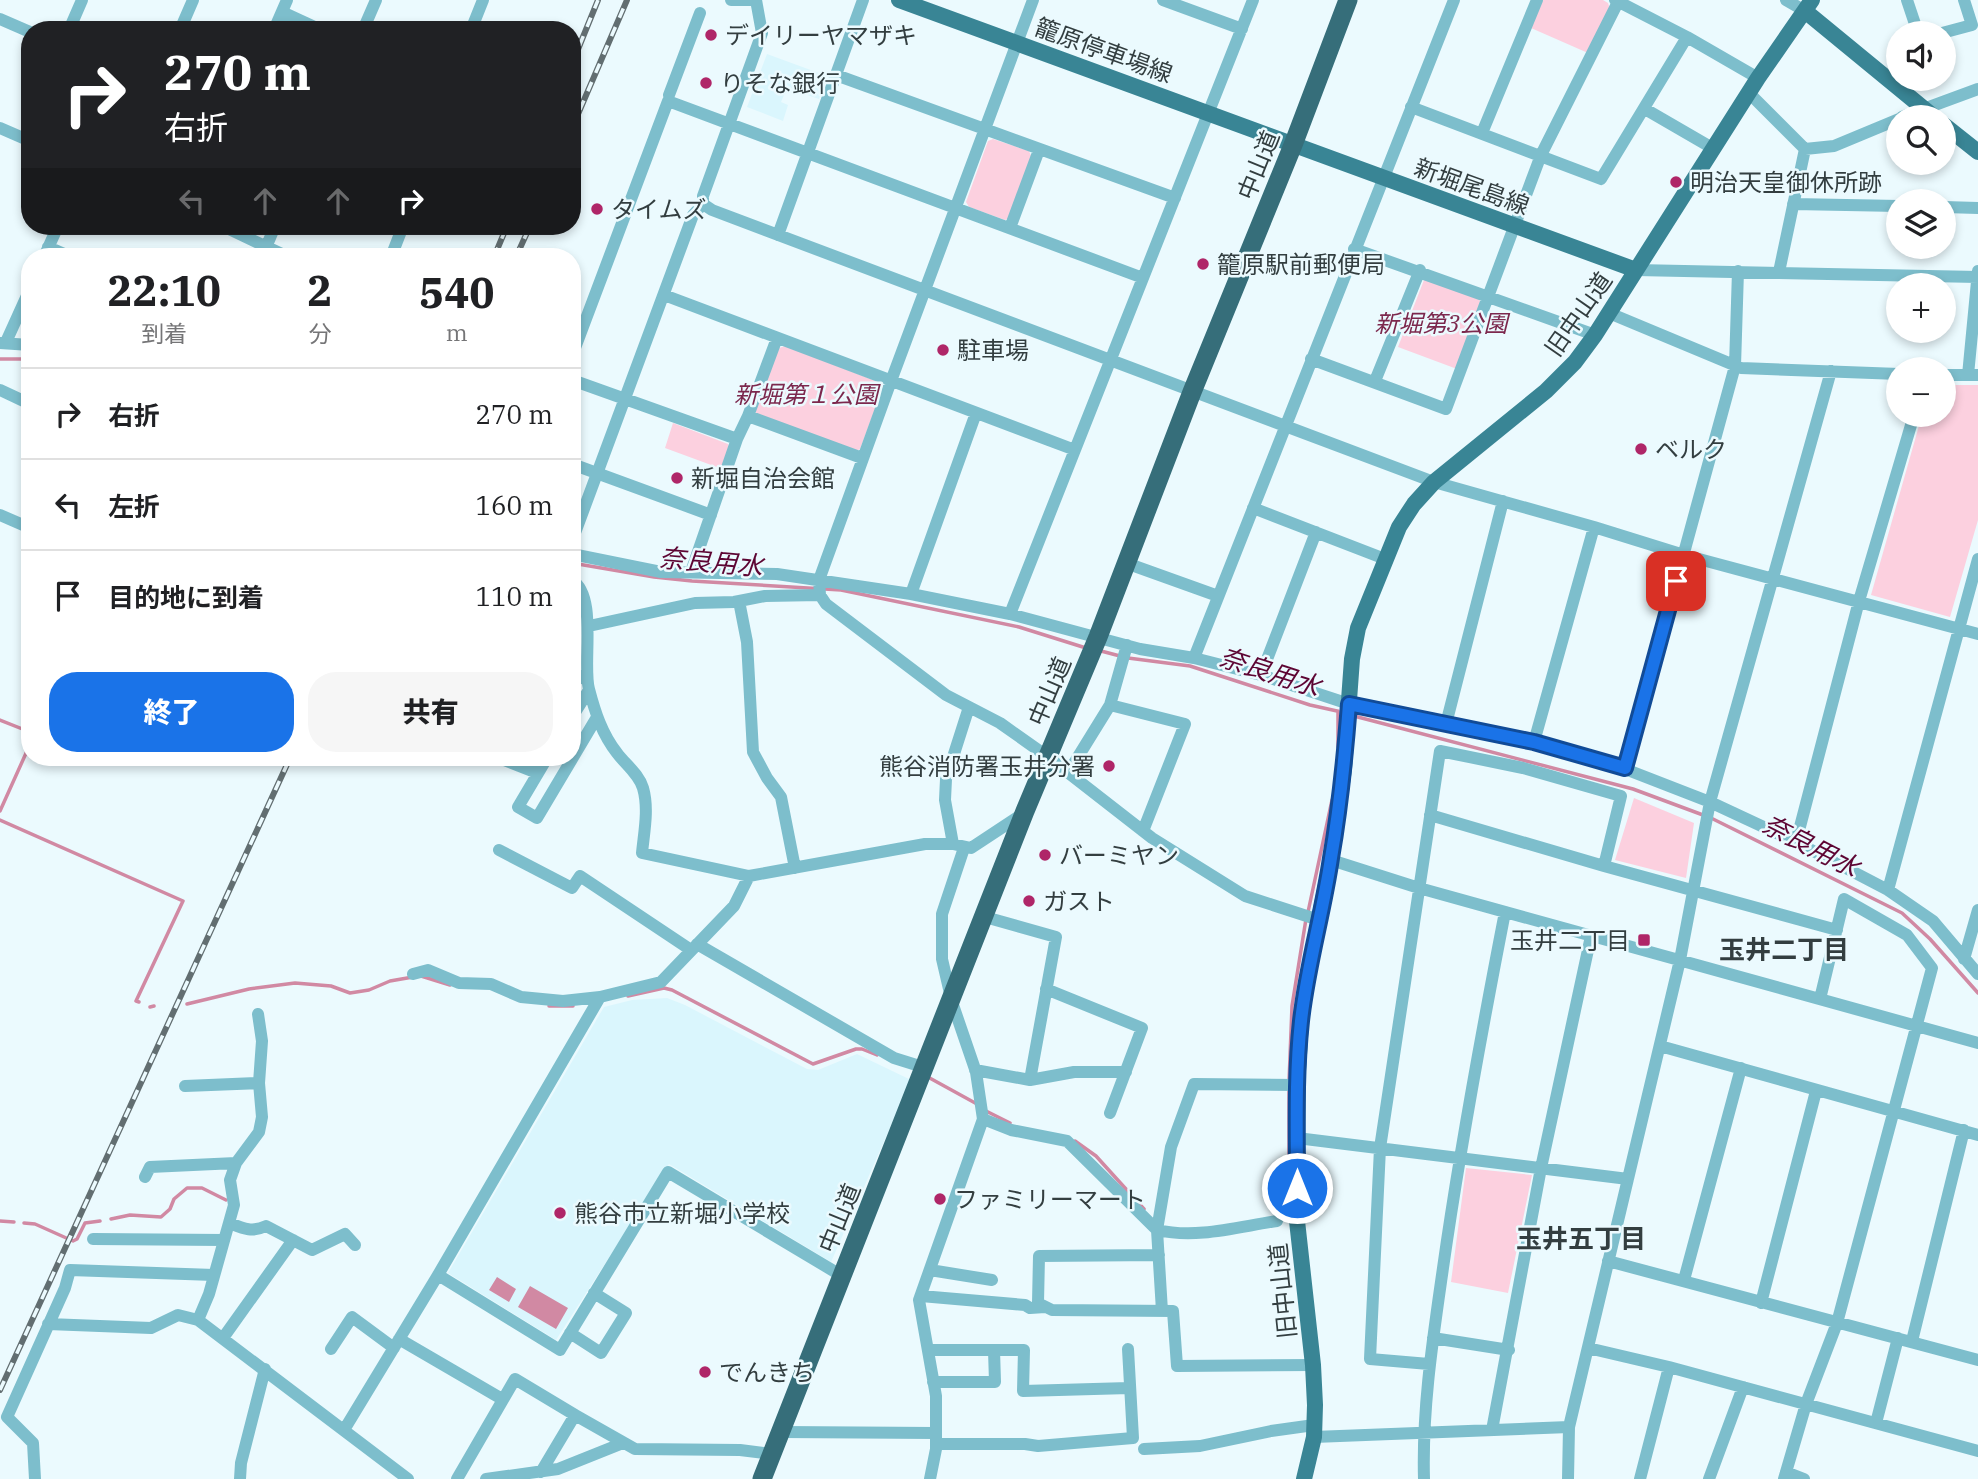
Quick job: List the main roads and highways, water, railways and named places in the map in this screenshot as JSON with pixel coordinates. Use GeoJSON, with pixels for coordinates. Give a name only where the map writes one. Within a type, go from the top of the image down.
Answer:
{"type":"FeatureCollection","features":[{"type":"Feature","properties":{"kind":"highway","name":"中山道"},"geometry":{"type":"LineString","coordinates":[[762,1479],[1025,811],[1094,646],[1192,392],[1293,145],[1348,0]]}},
{"type":"Feature","properties":{"kind":"main road","name":"籠原停車場線"},"geometry":{"type":"LineString","coordinates":[[899,0],[1293,145]]}},
{"type":"Feature","properties":{"kind":"main road","name":"旧中山道"},"geometry":{"type":"LineString","coordinates":[[1304,1479],[1314,1431],[1313,1365],[1296,1212],[1297,1085],[1301,1022],[1331,860],[1352,659],[1358,628],[1399,527],[1414,504],[1434,482],[1546,391],[1575,362],[1808,5]]}},
{"type":"Feature","properties":{"kind":"main road"},"geometry":{"type":"LineString","coordinates":[[1808,5],[1920,105]]}},
{"type":"Feature","properties":{"kind":"main road"},"geometry":{"type":"LineString","coordinates":[[1956,135],[1978,152]]}},
{"type":"Feature","properties":{"kind":"main road","name":"新堀尾島線"},"geometry":{"type":"LineString","coordinates":[[1293,145],[1636,270]]}},
{"type":"Feature","properties":{"kind":"waterway","name":"奈良用水"},"geometry":{"type":"LineString","coordinates":[[0,359],[21,359]]}},
{"type":"Feature","properties":{"kind":"waterway","name":"奈良用水"},"geometry":{"type":"LineString","coordinates":[[581,565],[692,581],[841,590],[1019,627],[1086,648]]}},
{"type":"Feature","properties":{"kind":"waterway","name":"奈良用水"},"geometry":{"type":"LineString","coordinates":[[1101,651],[1120,656]]}},
{"type":"Feature","properties":{"kind":"waterway","name":"奈良用水"},"geometry":{"type":"LineString","coordinates":[[1128,658],[1190,666],[1310,705],[1337,711]]}},
{"type":"Feature","properties":{"kind":"waterway"},"geometry":{"type":"LineString","coordinates":[[1338,711],[1338,747]]}},
{"type":"Feature","properties":{"kind":"waterway","name":"奈良用水"},"geometry":{"type":"LineString","coordinates":[[1354,716],[1633,789],[1703,815]]}},
{"type":"Feature","properties":{"kind":"waterway"},"geometry":{"type":"LineString","coordinates":[[0,720],[21,728]]}},
{"type":"Feature","properties":{"kind":"waterway"},"geometry":{"type":"LineString","coordinates":[[0,811],[21,764]]}},
{"type":"Feature","properties":{"kind":"waterway"},"geometry":{"type":"LineString","coordinates":[[1308,912],[1332,800]]}},
{"type":"Feature","properties":{"kind":"waterway","name":"奈良用水"},"geometry":{"type":"LineString","coordinates":[[1711,818],[1902,913],[1930,939],[1978,993]]}},
{"type":"Feature","properties":{"kind":"waterway"},"geometry":{"type":"LineString","coordinates":[[0,820],[183,901],[136,1001],[139,1002]]}},
{"type":"Feature","properties":{"kind":"waterway"},"geometry":{"type":"LineString","coordinates":[[1289,1082],[1292,1006],[1306,919]]}},
{"type":"Feature","properties":{"kind":"waterway"},"geometry":{"type":"LineString","coordinates":[[421,976],[450,985]]}},
{"type":"Feature","properties":{"kind":"waterway"},"geometry":{"type":"LineString","coordinates":[[187,1004],[249,989],[295,983],[331,986],[350,993],[413,977]]}},
{"type":"Feature","properties":{"kind":"waterway"},"geometry":{"type":"LineString","coordinates":[[628,996],[664,988],[672,990],[813,1064],[856,1049],[877,1055]]}},
{"type":"Feature","properties":{"kind":"waterway"},"geometry":{"type":"LineString","coordinates":[[150,1007],[154,1006]]}},
{"type":"Feature","properties":{"kind":"waterway"},"geometry":{"type":"LineString","coordinates":[[549,1006],[573,1006]]}},
{"type":"Feature","properties":{"kind":"waterway"},"geometry":{"type":"LineString","coordinates":[[926,1076],[977,1104]]}},
{"type":"Feature","properties":{"kind":"waterway"},"geometry":{"type":"LineString","coordinates":[[1289,1090],[1289,1176]]}},
{"type":"Feature","properties":{"kind":"waterway"},"geometry":{"type":"LineString","coordinates":[[986,1111],[1010,1123]]}},
{"type":"Feature","properties":{"kind":"waterway"},"geometry":{"type":"LineString","coordinates":[[1075,1141],[1096,1156],[1144,1209]]}},
{"type":"Feature","properties":{"kind":"waterway"},"geometry":{"type":"LineString","coordinates":[[111,1219],[130,1215],[161,1217],[170,1209],[174,1199],[187,1188],[202,1188],[226,1200]]}},
{"type":"Feature","properties":{"kind":"waterway"},"geometry":{"type":"LineString","coordinates":[[0,1221],[14,1222]]}},
{"type":"Feature","properties":{"kind":"waterway"},"geometry":{"type":"LineString","coordinates":[[24,1223],[35,1224],[73,1241],[77,1239],[85,1223],[100,1221]]}},
{"type":"Feature","properties":{"kind":"railway"},"geometry":{"type":"LineString","coordinates":[[581,42],[598,0]]}},
{"type":"Feature","properties":{"kind":"railway"},"geometry":{"type":"LineString","coordinates":[[581,107],[627,0]]}},
{"type":"Feature","properties":{"kind":"railway"},"geometry":{"type":"LineString","coordinates":[[498,248],[503,235]]}},
{"type":"Feature","properties":{"kind":"railway"},"geometry":{"type":"LineString","coordinates":[[520,248],[526,235]]}},
{"type":"Feature","properties":{"kind":"railway"},"geometry":{"type":"LineString","coordinates":[[0,1390],[286,766]]}},
{"type":"Feature","properties":{"kind":"place","name":"デイリーヤマザキ"},"geometry":{"type":"Point","coordinates":[711,35]}},
{"type":"Feature","properties":{"kind":"place","name":"りそな銀行"},"geometry":{"type":"Point","coordinates":[706,83]}},
{"type":"Feature","properties":{"kind":"place","name":"明治天皇御休所跡"},"geometry":{"type":"Point","coordinates":[1676,182]}},
{"type":"Feature","properties":{"kind":"place","name":"タイムズ"},"geometry":{"type":"Point","coordinates":[597,209]}},
{"type":"Feature","properties":{"kind":"place","name":"籠原駅前郵便局"},"geometry":{"type":"Point","coordinates":[1203,264]}},
{"type":"Feature","properties":{"kind":"place","name":"駐車場"},"geometry":{"type":"Point","coordinates":[943,350]}},
{"type":"Feature","properties":{"kind":"place","name":"ベルク"},"geometry":{"type":"Point","coordinates":[1641,449]}},
{"type":"Feature","properties":{"kind":"place","name":"新堀自治会館"},"geometry":{"type":"Point","coordinates":[677,478]}},
{"type":"Feature","properties":{"kind":"place","name":"熊谷消防署玉井分署"},"geometry":{"type":"Point","coordinates":[1109,766]}},
{"type":"Feature","properties":{"kind":"place","name":"バーミヤン"},"geometry":{"type":"Point","coordinates":[1045,855]}},
{"type":"Feature","properties":{"kind":"place","name":"ガスト"},"geometry":{"type":"Point","coordinates":[1029,901]}},
{"type":"Feature","properties":{"kind":"place","name":"玉井二丁目"},"geometry":{"type":"Point","coordinates":[1644,940]}},
{"type":"Feature","properties":{"kind":"place","name":"ファミリーマート"},"geometry":{"type":"Point","coordinates":[940,1199]}},
{"type":"Feature","properties":{"kind":"place","name":"熊谷市立新堀小学校"},"geometry":{"type":"Point","coordinates":[560,1213]}},
{"type":"Feature","properties":{"kind":"place","name":"でんきち"},"geometry":{"type":"Point","coordinates":[705,1372]}},
{"type":"Feature","properties":{"kind":"district","name":"玉井二丁目"},"geometry":{"type":"Point","coordinates":[1784,949]}},
{"type":"Feature","properties":{"kind":"district","name":"玉井五丁目"},"geometry":{"type":"Point","coordinates":[1581,1238]}},
{"type":"Feature","properties":{"kind":"park label","name":"新堀第3公園"},"geometry":{"type":"Point","coordinates":[1441,323]}},
{"type":"Feature","properties":{"kind":"park label","name":"新堀第１公園"},"geometry":{"type":"Point","coordinates":[806,394]}}]}
